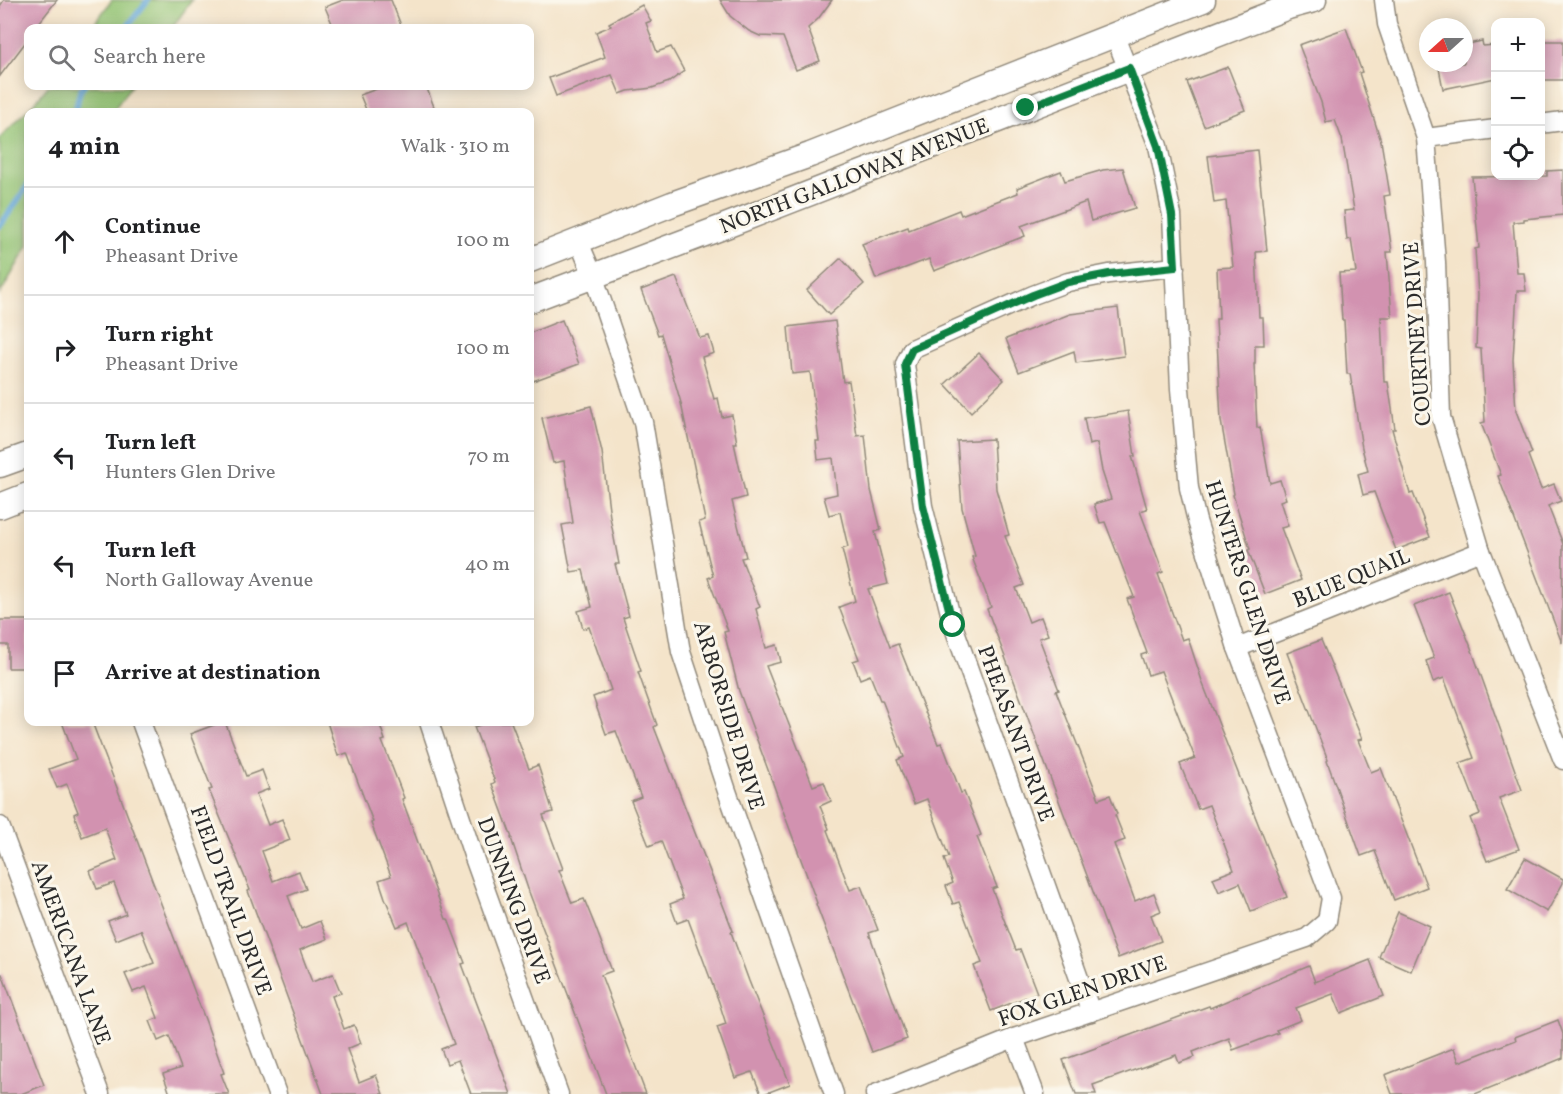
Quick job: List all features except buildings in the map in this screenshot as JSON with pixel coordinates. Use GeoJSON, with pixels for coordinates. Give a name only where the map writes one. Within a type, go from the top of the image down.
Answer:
{"type":"FeatureCollection","features":[{"type":"Feature","properties":{"kind":"main road","name":"NORTH GALLOWAY AVENUE"},"geometry":{"type":"LineString","coordinates":[[534,258],[810,155],[1203,0]]}},
{"type":"Feature","properties":{"kind":"main road","name":"NORTH GALLOWAY AVENUE"},"geometry":{"type":"LineString","coordinates":[[534,298],[1288,7],[1314,0]]}},
{"type":"Feature","properties":{"kind":"main road"},"geometry":{"type":"LineString","coordinates":[[0,465],[24,456]]}},
{"type":"Feature","properties":{"kind":"main road"},"geometry":{"type":"LineString","coordinates":[[0,506],[24,497]]}},
{"type":"Feature","properties":{"kind":"street","name":"COURTNEY DRIVE"},"geometry":{"type":"LineString","coordinates":[[1384,0],[1387,24],[1426,138],[1436,262],[1441,417],[1482,551],[1563,760]]}},
{"type":"Feature","properties":{"kind":"street","name":"HUNTERS GLEN DRIVE"},"geometry":{"type":"LineString","coordinates":[[1114,34],[1158,146],[1172,215],[1180,389],[1188,488],[1238,648],[1330,898],[1328,921],[1307,938]]}},
{"type":"Feature","properties":{"kind":"street"},"geometry":{"type":"LineString","coordinates":[[1545,123],[1563,122]]}},
{"type":"Feature","properties":{"kind":"street"},"geometry":{"type":"LineString","coordinates":[[1426,138],[1491,130]]}},
{"type":"Feature","properties":{"kind":"street","name":"ARBORSIDE DRIVE"},"geometry":{"type":"LineString","coordinates":[[578,240],[593,275],[643,422],[681,652],[727,791],[834,1094]]}},
{"type":"Feature","properties":{"kind":"street","name":"PHEASANT DRIVE"},"geometry":{"type":"LineString","coordinates":[[1091,1012],[953,625],[923,506],[905,364],[912,349],[1068,282],[1109,274],[1175,267]]}},
{"type":"Feature","properties":{"kind":"street","name":"BLUE QUAIL"},"geometry":{"type":"LineString","coordinates":[[1238,648],[1482,551]]}},
{"type":"Feature","properties":{"kind":"street","name":"FIELD TRAIL DRIVE"},"geometry":{"type":"LineString","coordinates":[[142,726],[277,1094]]}},
{"type":"Feature","properties":{"kind":"street","name":"DUNNING DRIVE"},"geometry":{"type":"LineString","coordinates":[[430,726],[473,855],[559,1094]]}},
{"type":"Feature","properties":{"kind":"street","name":"AMERICANA LANE"},"geometry":{"type":"LineString","coordinates":[[0,826],[100,1094]]}},
{"type":"Feature","properties":{"kind":"street","name":"FOX GLEN DRIVE"},"geometry":{"type":"LineString","coordinates":[[875,1094],[1014,1038],[1307,938]]}},
{"type":"Feature","properties":{"kind":"street"},"geometry":{"type":"LineString","coordinates":[[1014,1038],[1035,1094]]}},
{"type":"Feature","properties":{"kind":"green space"},"geometry":{"type":"Polygon","coordinates":[[[112,0],[192,0],[175,24],[94,24],[112,0]]]}},
{"type":"Feature","properties":{"kind":"green space"},"geometry":{"type":"Polygon","coordinates":[[[45,90],[128,90],[115,108],[29,108],[45,90]]]}},
{"type":"Feature","properties":{"kind":"green space"},"geometry":{"type":"Polygon","coordinates":[[[24,113],[24,253],[0,294],[0,138],[24,113]]]}},
{"type":"Feature","properties":{"kind":"waterway"},"geometry":{"type":"LineString","coordinates":[[129,24],[148,0]]}},
{"type":"Feature","properties":{"kind":"waterway"},"geometry":{"type":"LineString","coordinates":[[76,108],[81,90]]}},
{"type":"Feature","properties":{"kind":"waterway"},"geometry":{"type":"LineString","coordinates":[[0,226],[24,191]]}},
{"type":"Feature","properties":{"kind":"route"},"geometry":{"type":"LineString","coordinates":[[953,625],[923,506],[905,364],[912,349],[1033,295],[1068,282],[1109,274],[1175,267],[1172,215],[1158,146],[1129,68],[1026,108]]}}]}
